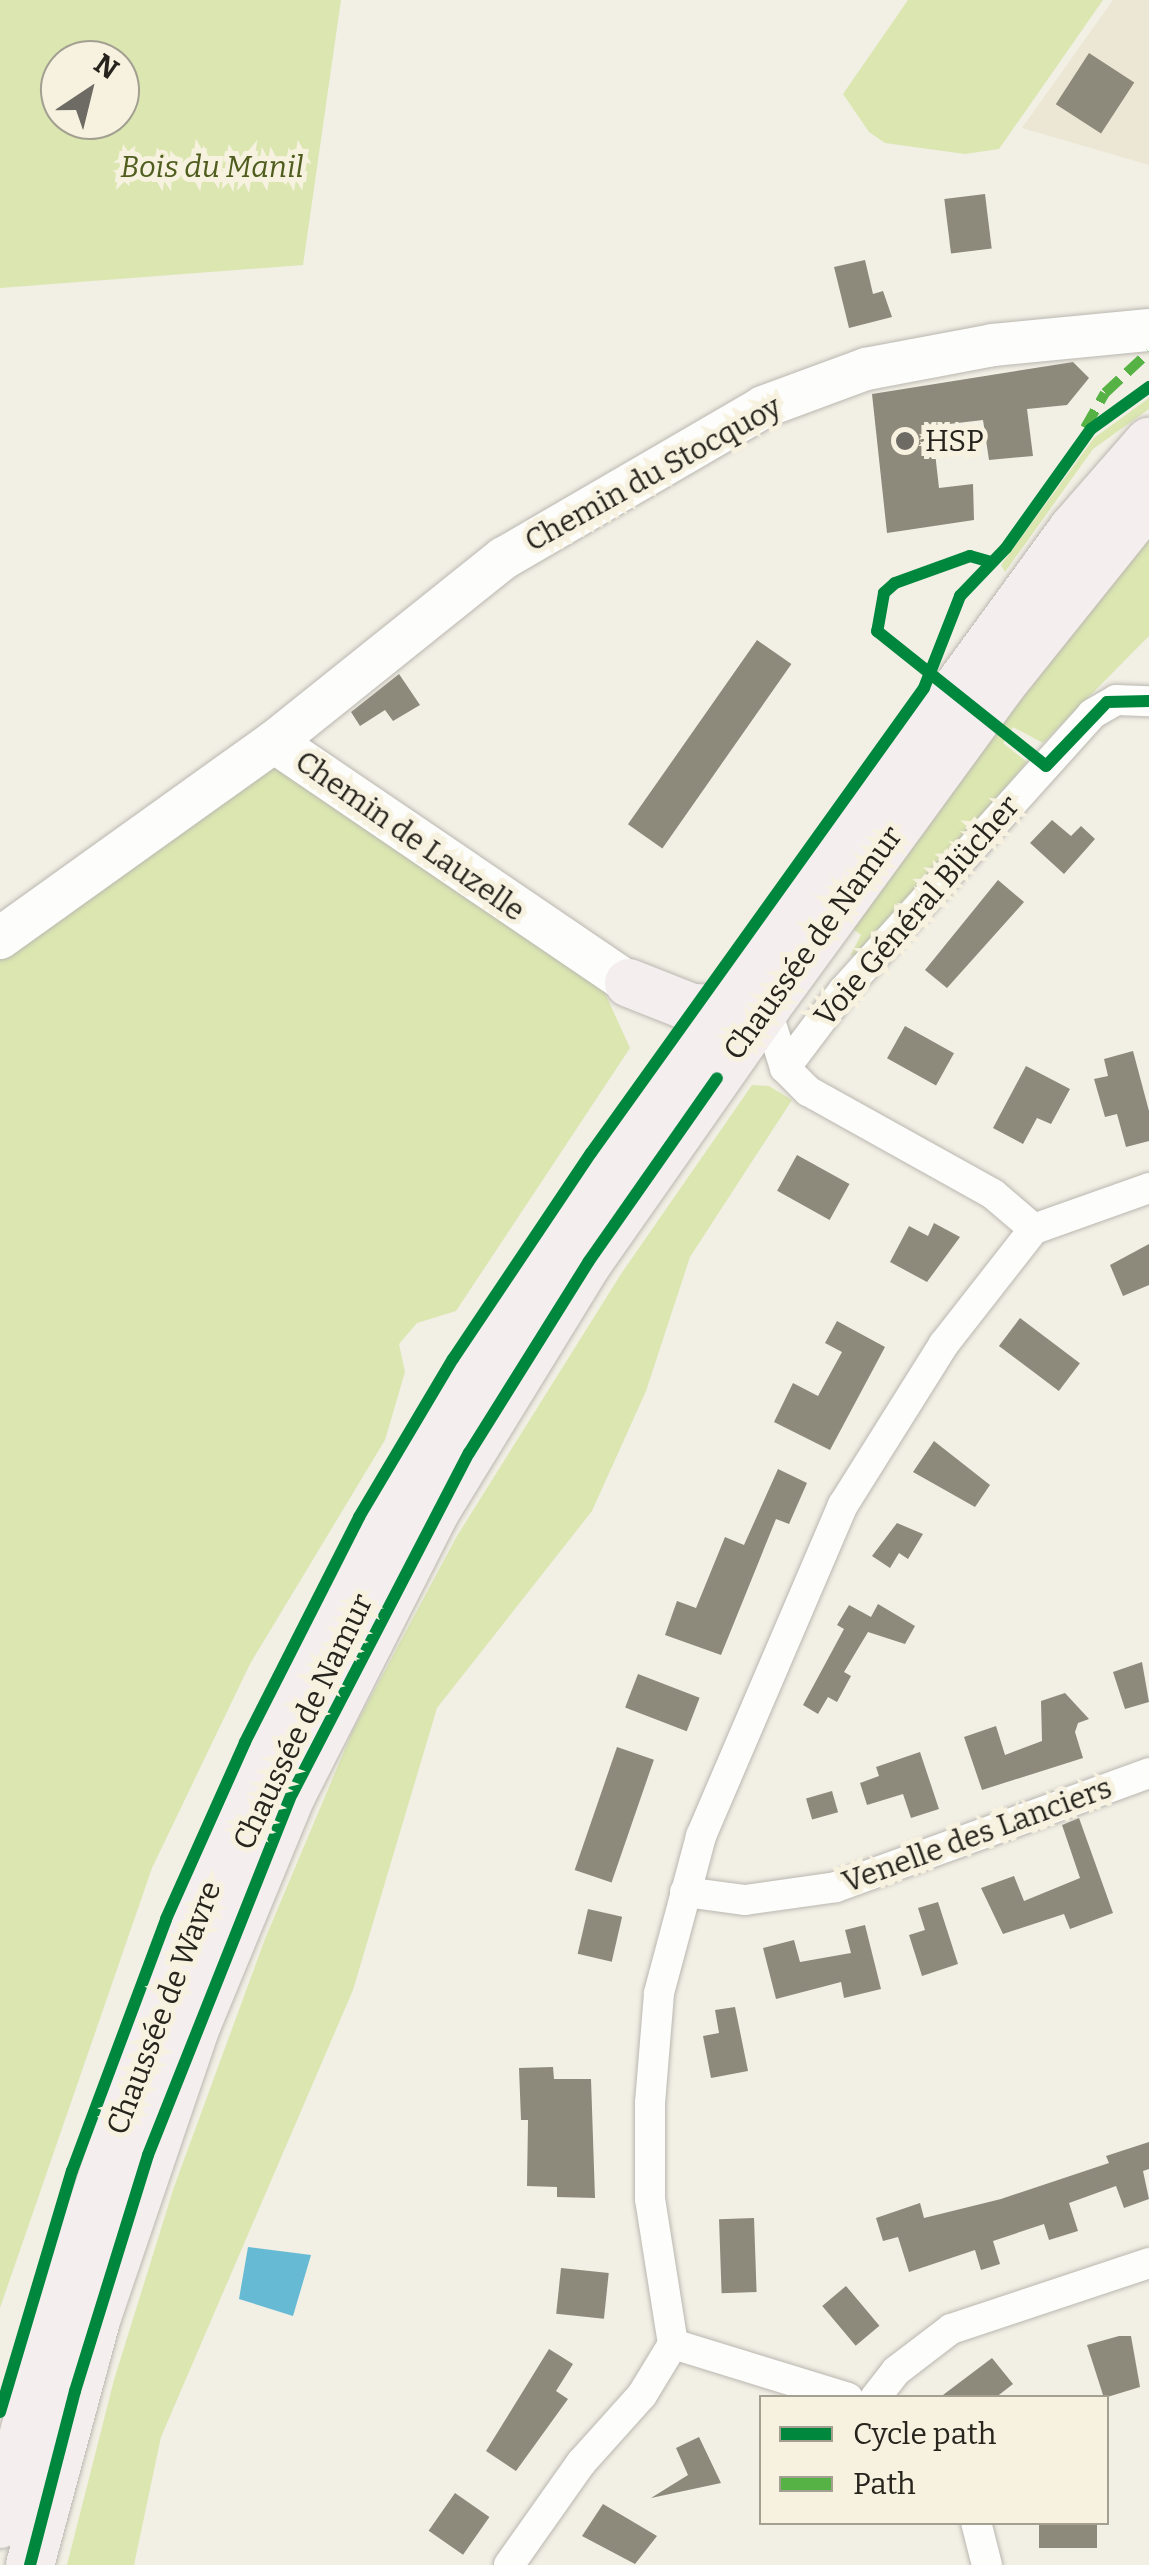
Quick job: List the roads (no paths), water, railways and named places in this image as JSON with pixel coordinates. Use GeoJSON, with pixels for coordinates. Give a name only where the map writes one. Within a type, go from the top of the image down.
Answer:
{"type":"FeatureCollection","features":[{"type":"Feature","properties":{"kind":"main road","name":"Chaussée de Namur"},"geometry":{"type":"LineString","coordinates":[[516,1311],[701,1070],[1073,529],[1149,442]]}},
{"type":"Feature","properties":{"kind":"main road","name":"Chaussée de Namur"},"geometry":{"type":"LineString","coordinates":[[744,1008],[1149,501]]}},
{"type":"Feature","properties":{"kind":"main road"},"geometry":{"type":"LineString","coordinates":[[628,982],[692,1008],[744,1008]]}},
{"type":"Feature","properties":{"kind":"main road"},"geometry":{"type":"LineString","coordinates":[[628,982],[701,1070]]}},
{"type":"Feature","properties":{"kind":"main road","name":"Chaussée de Namur"},"geometry":{"type":"LineString","coordinates":[[30,2565],[75,2391],[148,2155],[292,1794],[469,1453],[701,1070]]}},
{"type":"Feature","properties":{"kind":"main road","name":"Chaussée de Wavre"},"geometry":{"type":"LineString","coordinates":[[0,2524],[89,2208],[198,1916],[337,1616],[516,1311]]}},
{"type":"Feature","properties":{"kind":"street","name":"Chemin du Stocquoy"},"geometry":{"type":"LineString","coordinates":[[274,742],[504,558],[763,407],[866,369],[993,346],[1115,338],[1149,330]]}},
{"type":"Feature","properties":{"kind":"street","name":"Voie Général Blücher"},"geometry":{"type":"LineString","coordinates":[[785,1068],[843,991],[1092,714],[1116,700],[1149,701]]}},
{"type":"Feature","properties":{"kind":"street","name":"Chemin de Lauzelle"},"geometry":{"type":"LineString","coordinates":[[0,938],[274,742],[628,982]]}},
{"type":"Feature","properties":{"kind":"street"},"geometry":{"type":"LineString","coordinates":[[744,1008],[785,1068],[830,1108],[993,1194],[1034,1229]]}},
{"type":"Feature","properties":{"kind":"street"},"geometry":{"type":"LineString","coordinates":[[701,1070],[785,1068]]}},
{"type":"Feature","properties":{"kind":"street"},"geometry":{"type":"LineString","coordinates":[[509,2565],[581,2462],[642,2395],[672,2344],[650,2199],[650,2103],[659,1992],[685,1892],[780,1641],[843,1505],[944,1344],[1034,1229],[1149,1188]]}},
{"type":"Feature","properties":{"kind":"street","name":"Venelle des Lanciers"},"geometry":{"type":"LineString","coordinates":[[685,1892],[745,1900],[836,1887],[1149,1773]]}},
{"type":"Feature","properties":{"kind":"street"},"geometry":{"type":"LineString","coordinates":[[877,2395],[896,2372],[951,2328],[1149,2263]]}},
{"type":"Feature","properties":{"kind":"street"},"geometry":{"type":"LineString","coordinates":[[672,2344],[838,2395]]}},
{"type":"Feature","properties":{"kind":"street"},"geometry":{"type":"LineString","coordinates":[[977,2525],[988,2565]]}},
{"type":"Feature","properties":{"kind":"water"},"geometry":{"type":"Polygon","coordinates":[[[248,2247],[311,2255],[293,2316],[239,2299],[248,2247]]]}},
{"type":"Feature","properties":{"kind":"place","name":"HSP"},"geometry":{"type":"Point","coordinates":[905,441]}},
{"type":"Feature","properties":{"kind":"park label","name":"Bois du Manil"},"geometry":{"type":"Point","coordinates":[212,167]}}]}
